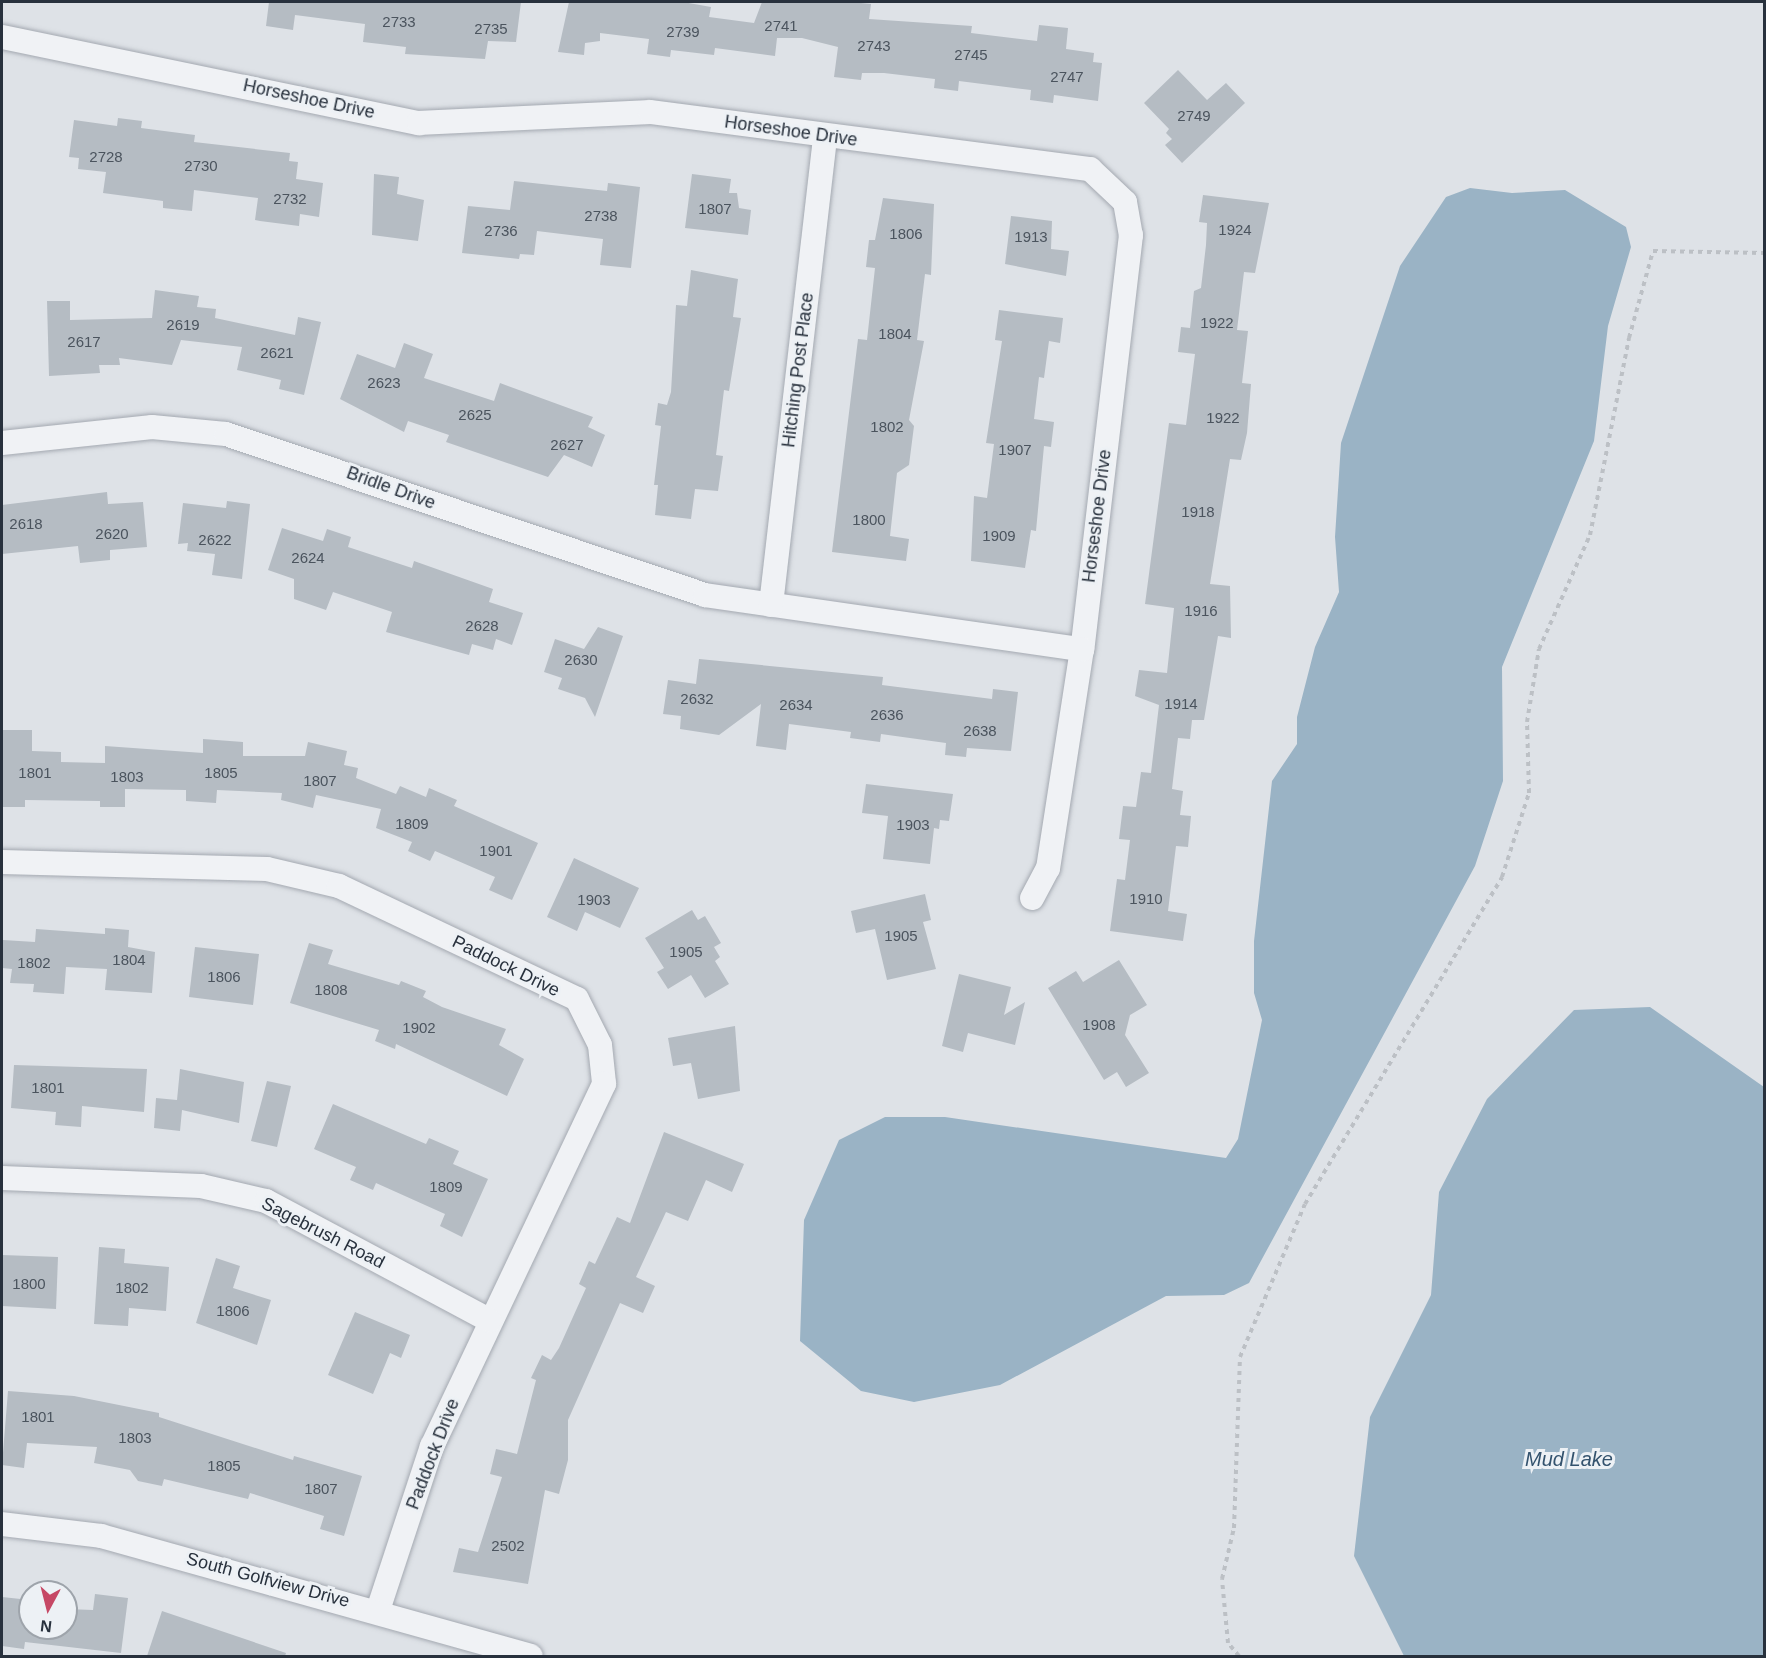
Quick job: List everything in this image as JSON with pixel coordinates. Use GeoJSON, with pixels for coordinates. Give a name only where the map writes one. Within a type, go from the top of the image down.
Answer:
{"type":"FeatureCollection","features":[{"type":"Feature","properties":{"kind":"street","name":"Horseshoe Drive"},"geometry":{"type":"LineString","coordinates":[[2,37],[419,123],[650,112],[1090,169],[1125,202],[1131,235],[1082,649],[1048,868],[1032,898]]}},
{"type":"Feature","properties":{"kind":"street","name":"Hitching Post Place"},"geometry":{"type":"LineString","coordinates":[[771,605],[825,136]]}},
{"type":"Feature","properties":{"kind":"street","name":"Bridle Drive"},"geometry":{"type":"LineString","coordinates":[[2,443],[152,427],[226,434],[653,581],[771,605]]}},
{"type":"Feature","properties":{"kind":"street"},"geometry":{"type":"LineString","coordinates":[[771,605],[1082,649]]}},
{"type":"Feature","properties":{"kind":"street","name":"Paddock Drive"},"geometry":{"type":"LineString","coordinates":[[2,862],[267,869],[339,886],[577,999],[600,1045],[604,1084],[489,1320],[432,1446],[378,1610]]}},
{"type":"Feature","properties":{"kind":"street","name":"Sagebrush Road"},"geometry":{"type":"LineString","coordinates":[[2,1178],[201,1186],[266,1201],[489,1320]]}},
{"type":"Feature","properties":{"kind":"street","name":"South Golfview Drive"},"geometry":{"type":"LineString","coordinates":[[2,1524],[101,1536],[378,1610],[531,1656]]}},
{"type":"Feature","properties":{"kind":"path"},"geometry":{"type":"LineString","coordinates":[[1239,1656],[1228,1643],[1222,1579],[1234,1527],[1240,1357],[1305,1204],[1502,877],[1529,793],[1527,722],[1539,649],[1590,535],[1629,338],[1653,251],[1764,254]]}},
{"type":"Feature","properties":{"kind":"water"},"geometry":{"type":"Polygon","coordinates":[[[1470,188],[1512,193],[1565,190],[1626,227],[1631,247],[1608,326],[1594,441],[1502,667],[1503,781],[1475,866],[1249,1283],[1224,1295],[1166,1296],[1000,1385],[914,1402],[861,1391],[800,1341],[804,1220],[839,1140],[885,1117],[945,1117],[1226,1158],[1238,1139],[1262,1020],[1254,993],[1254,941],[1272,781],[1297,744],[1297,717],[1315,647],[1339,592],[1335,537],[1341,443],[1400,266],[1446,197],[1470,188]]]}},
{"type":"Feature","properties":{"kind":"water","name":"Mud Lake"},"geometry":{"type":"Polygon","coordinates":[[[1650,1007],[1764,1087],[1764,1656],[1404,1656],[1354,1556],[1370,1417],[1431,1295],[1439,1192],[1487,1099],[1574,1010],[1650,1007]]]}},
{"type":"Feature","properties":{"kind":"building"},"geometry":{"type":"Polygon","coordinates":[[[269,2],[521,2],[516,42],[488,41],[485,59],[405,54],[406,47],[363,42],[365,24],[295,15],[293,30],[266,26],[269,2]]]}},
{"type":"Feature","properties":{"kind":"building"},"geometry":{"type":"Polygon","coordinates":[[[569,2],[683,2],[711,7],[709,17],[754,23],[762,2],[851,2],[871,4],[869,19],[972,26],[971,33],[1037,41],[1039,25],[1068,28],[1066,49],[1094,53],[1093,62],[1102,63],[1098,101],[1054,95],[1053,103],[1030,100],[1031,90],[959,81],[958,91],[934,88],[935,79],[884,73],[862,73],[861,80],[834,77],[838,47],[802,38],[777,38],[775,56],[715,48],[714,55],[671,50],[670,57],[647,54],[649,39],[600,33],[600,41],[585,43],[584,55],[558,52],[569,2]]]}},
{"type":"Feature","properties":{"kind":"building"},"geometry":{"type":"Polygon","coordinates":[[[1178,70],[1207,100],[1226,83],[1245,103],[1182,163],[1165,145],[1172,139],[1166,133],[1169,129],[1144,103],[1178,70]]]}},
{"type":"Feature","properties":{"kind":"building"},"geometry":{"type":"Polygon","coordinates":[[[118,118],[142,121],[141,128],[195,135],[194,142],[290,153],[289,161],[298,162],[296,179],[323,183],[319,217],[300,214],[299,226],[255,220],[258,198],[194,190],[192,211],[163,208],[163,201],[103,193],[106,172],[78,169],[79,158],[69,157],[74,120],[117,126],[118,118]]]}},
{"type":"Feature","properties":{"kind":"building"},"geometry":{"type":"Polygon","coordinates":[[[374,174],[399,177],[397,194],[424,200],[418,241],[372,235],[374,174]]]}},
{"type":"Feature","properties":{"kind":"building"},"geometry":{"type":"Polygon","coordinates":[[[692,174],[731,179],[729,193],[737,193],[739,208],[751,210],[748,235],[685,228],[692,174]]]}},
{"type":"Feature","properties":{"kind":"building"},"geometry":{"type":"Polygon","coordinates":[[[514,181],[607,191],[608,183],[640,187],[631,268],[600,265],[603,239],[537,231],[534,255],[520,254],[519,259],[462,253],[468,206],[510,210],[514,181]]]}},
{"type":"Feature","properties":{"kind":"building"},"geometry":{"type":"Polygon","coordinates":[[[1203,195],[1269,203],[1255,273],[1244,272],[1237,330],[1248,331],[1242,383],[1251,384],[1247,433],[1241,460],[1230,459],[1210,584],[1230,586],[1231,638],[1218,636],[1204,720],[1192,720],[1190,739],[1178,738],[1172,789],[1183,791],[1180,815],[1191,816],[1188,847],[1176,846],[1168,911],[1187,914],[1183,941],[1110,931],[1117,879],[1125,880],[1130,840],[1119,839],[1123,806],[1136,807],[1141,772],[1151,773],[1159,705],[1135,696],[1139,670],[1167,673],[1174,608],[1145,604],[1169,423],[1186,425],[1195,354],[1178,352],[1181,327],[1190,328],[1194,291],[1201,288],[1207,223],[1199,222],[1203,195]]]}},
{"type":"Feature","properties":{"kind":"building"},"geometry":{"type":"Polygon","coordinates":[[[883,198],[934,204],[931,275],[925,274],[917,340],[924,341],[909,420],[914,426],[909,465],[897,473],[890,536],[909,539],[906,561],[832,552],[858,339],[867,340],[875,268],[866,267],[869,240],[875,240],[883,198]]]}},
{"type":"Feature","properties":{"kind":"building"},"geometry":{"type":"Polygon","coordinates":[[[1011,216],[1052,221],[1051,249],[1069,251],[1066,276],[1005,264],[1011,216]]]}},
{"type":"Feature","properties":{"kind":"building"},"geometry":{"type":"Polygon","coordinates":[[[691,270],[738,279],[733,317],[741,318],[729,391],[724,390],[716,455],[723,456],[718,491],[695,489],[691,519],[655,515],[658,485],[654,485],[661,426],[655,425],[658,403],[667,405],[671,392],[676,305],[687,306],[691,270]]]}},
{"type":"Feature","properties":{"kind":"building"},"geometry":{"type":"Polygon","coordinates":[[[155,290],[199,296],[197,307],[216,309],[215,318],[295,335],[298,317],[321,322],[304,395],[279,389],[281,380],[237,370],[242,347],[181,340],[172,365],[119,358],[120,365],[99,365],[100,373],[49,376],[47,301],[70,301],[70,320],[152,318],[155,290]]]}},
{"type":"Feature","properties":{"kind":"building"},"geometry":{"type":"Polygon","coordinates":[[[999,310],[1063,318],[1060,343],[1049,341],[1044,378],[1039,377],[1034,419],[1054,422],[1051,447],[1044,446],[1036,531],[1031,530],[1025,568],[971,561],[974,496],[987,498],[994,444],[986,443],[1002,341],[995,340],[999,310]]]}},
{"type":"Feature","properties":{"kind":"building"},"geometry":{"type":"Polygon","coordinates":[[[404,343],[433,354],[424,378],[494,401],[500,383],[593,417],[588,427],[605,435],[592,467],[564,455],[548,477],[446,442],[449,435],[408,421],[404,432],[340,399],[357,354],[395,368],[404,343]]]}},
{"type":"Feature","properties":{"kind":"building"},"geometry":{"type":"Polygon","coordinates":[[[107,492],[108,504],[143,502],[147,547],[110,550],[110,560],[80,563],[78,546],[2,554],[2,505],[107,492]]]}},
{"type":"Feature","properties":{"kind":"building"},"geometry":{"type":"Polygon","coordinates":[[[227,501],[250,504],[242,579],[212,575],[215,554],[187,551],[188,543],[178,544],[183,503],[226,508],[227,501]]]}},
{"type":"Feature","properties":{"kind":"building"},"geometry":{"type":"Polygon","coordinates":[[[282,528],[323,541],[327,529],[351,537],[348,547],[412,568],[414,561],[493,589],[489,602],[523,613],[512,645],[496,639],[493,650],[472,644],[469,655],[386,632],[392,612],[333,592],[326,610],[294,599],[294,579],[268,570],[282,528]]]}},
{"type":"Feature","properties":{"kind":"building"},"geometry":{"type":"Polygon","coordinates":[[[598,627],[623,636],[595,717],[585,698],[558,689],[562,678],[544,672],[555,639],[584,649],[598,627]]]}},
{"type":"Feature","properties":{"kind":"building"},"geometry":{"type":"Polygon","coordinates":[[[699,659],[883,677],[882,685],[992,699],[993,689],[1018,692],[1011,751],[967,748],[966,757],[945,755],[946,743],[881,734],[880,742],[850,738],[851,732],[789,724],[786,750],[756,746],[761,704],[719,735],[680,729],[681,716],[663,714],[668,680],[696,684],[699,659]]]}},
{"type":"Feature","properties":{"kind":"building"},"geometry":{"type":"Polygon","coordinates":[[[2,730],[32,730],[32,751],[61,752],[61,762],[105,763],[105,746],[203,753],[203,739],[243,742],[243,756],[305,756],[308,742],[347,751],[344,765],[358,768],[356,778],[396,794],[400,786],[426,797],[429,788],[457,800],[454,806],[538,843],[512,900],[489,890],[495,877],[435,851],[430,861],[408,851],[412,842],[376,828],[381,809],[316,795],[313,808],[281,800],[282,793],[217,790],[216,803],[186,801],[186,790],[125,789],[125,807],[100,807],[100,801],[25,800],[25,807],[2,807],[2,730]]]}},
{"type":"Feature","properties":{"kind":"building"},"geometry":{"type":"Polygon","coordinates":[[[866,784],[953,794],[949,821],[940,820],[939,829],[934,828],[930,864],[883,859],[888,816],[862,813],[866,784]]]}},
{"type":"Feature","properties":{"kind":"building"},"geometry":{"type":"Polygon","coordinates":[[[574,858],[639,888],[620,928],[585,912],[577,931],[547,917],[574,858]]]}},
{"type":"Feature","properties":{"kind":"building"},"geometry":{"type":"Polygon","coordinates":[[[925,894],[931,920],[923,922],[936,969],[887,980],[875,929],[856,933],[851,911],[925,894]]]}},
{"type":"Feature","properties":{"kind":"building"},"geometry":{"type":"Polygon","coordinates":[[[692,910],[698,920],[705,916],[721,943],[714,947],[720,957],[715,961],[729,984],[705,998],[691,975],[668,989],[657,972],[664,968],[645,938],[692,910]]]}},
{"type":"Feature","properties":{"kind":"building"},"geometry":{"type":"Polygon","coordinates":[[[105,928],[129,930],[128,947],[155,952],[152,993],[105,990],[107,969],[66,967],[64,994],[33,992],[34,984],[10,983],[12,969],[2,968],[3,940],[35,942],[36,929],[105,934],[105,928]]]}},
{"type":"Feature","properties":{"kind":"building"},"geometry":{"type":"Polygon","coordinates":[[[309,943],[333,950],[328,964],[399,985],[401,981],[426,991],[423,997],[442,1007],[506,1029],[499,1045],[524,1059],[507,1096],[396,1044],[395,1049],[375,1041],[379,1030],[290,1003],[309,943]]]}},
{"type":"Feature","properties":{"kind":"building"},"geometry":{"type":"Polygon","coordinates":[[[195,947],[259,954],[253,1005],[189,997],[195,947]]]}},
{"type":"Feature","properties":{"kind":"building"},"geometry":{"type":"Polygon","coordinates":[[[1119,960],[1147,1005],[1130,1015],[1125,1035],[1149,1073],[1126,1087],[1117,1072],[1104,1080],[1048,988],[1076,971],[1083,982],[1119,960]]]}},
{"type":"Feature","properties":{"kind":"building"},"geometry":{"type":"Polygon","coordinates":[[[959,974],[1011,987],[1004,1015],[1025,1002],[1015,1045],[968,1033],[963,1052],[942,1046],[959,974]]]}},
{"type":"Feature","properties":{"kind":"building"},"geometry":{"type":"Polygon","coordinates":[[[735,1026],[740,1091],[698,1099],[691,1063],[673,1066],[668,1038],[735,1026]]]}},
{"type":"Feature","properties":{"kind":"building"},"geometry":{"type":"Polygon","coordinates":[[[14,1065],[147,1069],[144,1112],[82,1106],[81,1127],[55,1125],[56,1112],[11,1108],[14,1065]]]}},
{"type":"Feature","properties":{"kind":"building"},"geometry":{"type":"Polygon","coordinates":[[[180,1069],[244,1082],[239,1123],[182,1110],[180,1131],[154,1128],[156,1098],[177,1100],[180,1069]]]}},
{"type":"Feature","properties":{"kind":"building"},"geometry":{"type":"Polygon","coordinates":[[[267,1081],[291,1086],[277,1147],[251,1141],[267,1081]]]}},
{"type":"Feature","properties":{"kind":"building"},"geometry":{"type":"Polygon","coordinates":[[[333,1104],[426,1144],[429,1138],[459,1151],[453,1164],[488,1179],[462,1237],[440,1226],[445,1214],[376,1183],[373,1190],[350,1180],[356,1167],[314,1149],[333,1104]]]}},
{"type":"Feature","properties":{"kind":"building"},"geometry":{"type":"Polygon","coordinates":[[[664,1132],[744,1164],[732,1192],[706,1180],[688,1221],[666,1212],[636,1277],[655,1286],[643,1313],[620,1303],[568,1420],[568,1460],[559,1494],[545,1490],[528,1584],[453,1572],[459,1548],[478,1552],[502,1477],[490,1474],[496,1449],[517,1454],[536,1380],[531,1378],[542,1355],[551,1360],[559,1348],[586,1288],[579,1284],[589,1261],[595,1264],[617,1217],[630,1223],[664,1132]]]}},
{"type":"Feature","properties":{"kind":"building"},"geometry":{"type":"Polygon","coordinates":[[[99,1247],[125,1249],[124,1263],[169,1267],[166,1311],[129,1308],[128,1326],[94,1324],[99,1247]]]}},
{"type":"Feature","properties":{"kind":"building"},"geometry":{"type":"Polygon","coordinates":[[[2,1255],[58,1257],[56,1309],[2,1306],[2,1255]]]}},
{"type":"Feature","properties":{"kind":"building"},"geometry":{"type":"Polygon","coordinates":[[[216,1258],[240,1266],[233,1288],[271,1300],[257,1345],[196,1323],[216,1258]]]}},
{"type":"Feature","properties":{"kind":"building"},"geometry":{"type":"Polygon","coordinates":[[[355,1312],[410,1335],[401,1358],[390,1353],[373,1394],[328,1375],[355,1312]]]}},
{"type":"Feature","properties":{"kind":"building"},"geometry":{"type":"Polygon","coordinates":[[[8,1391],[74,1396],[159,1413],[159,1417],[293,1460],[294,1456],[362,1476],[344,1536],[320,1529],[324,1516],[250,1493],[248,1499],[164,1479],[162,1486],[138,1481],[130,1470],[94,1463],[97,1447],[27,1443],[24,1468],[2,1465],[8,1391]]]}},
{"type":"Feature","properties":{"kind":"building"},"geometry":{"type":"Polygon","coordinates":[[[95,1594],[128,1598],[121,1653],[25,1642],[24,1649],[2,1646],[2,1597],[18,1599],[18,1640],[78,1640],[78,1609],[93,1610],[95,1594]]]}},
{"type":"Feature","properties":{"kind":"building"},"geometry":{"type":"Polygon","coordinates":[[[162,1611],[286,1653],[285,1656],[147,1656],[162,1611]]]}}]}
